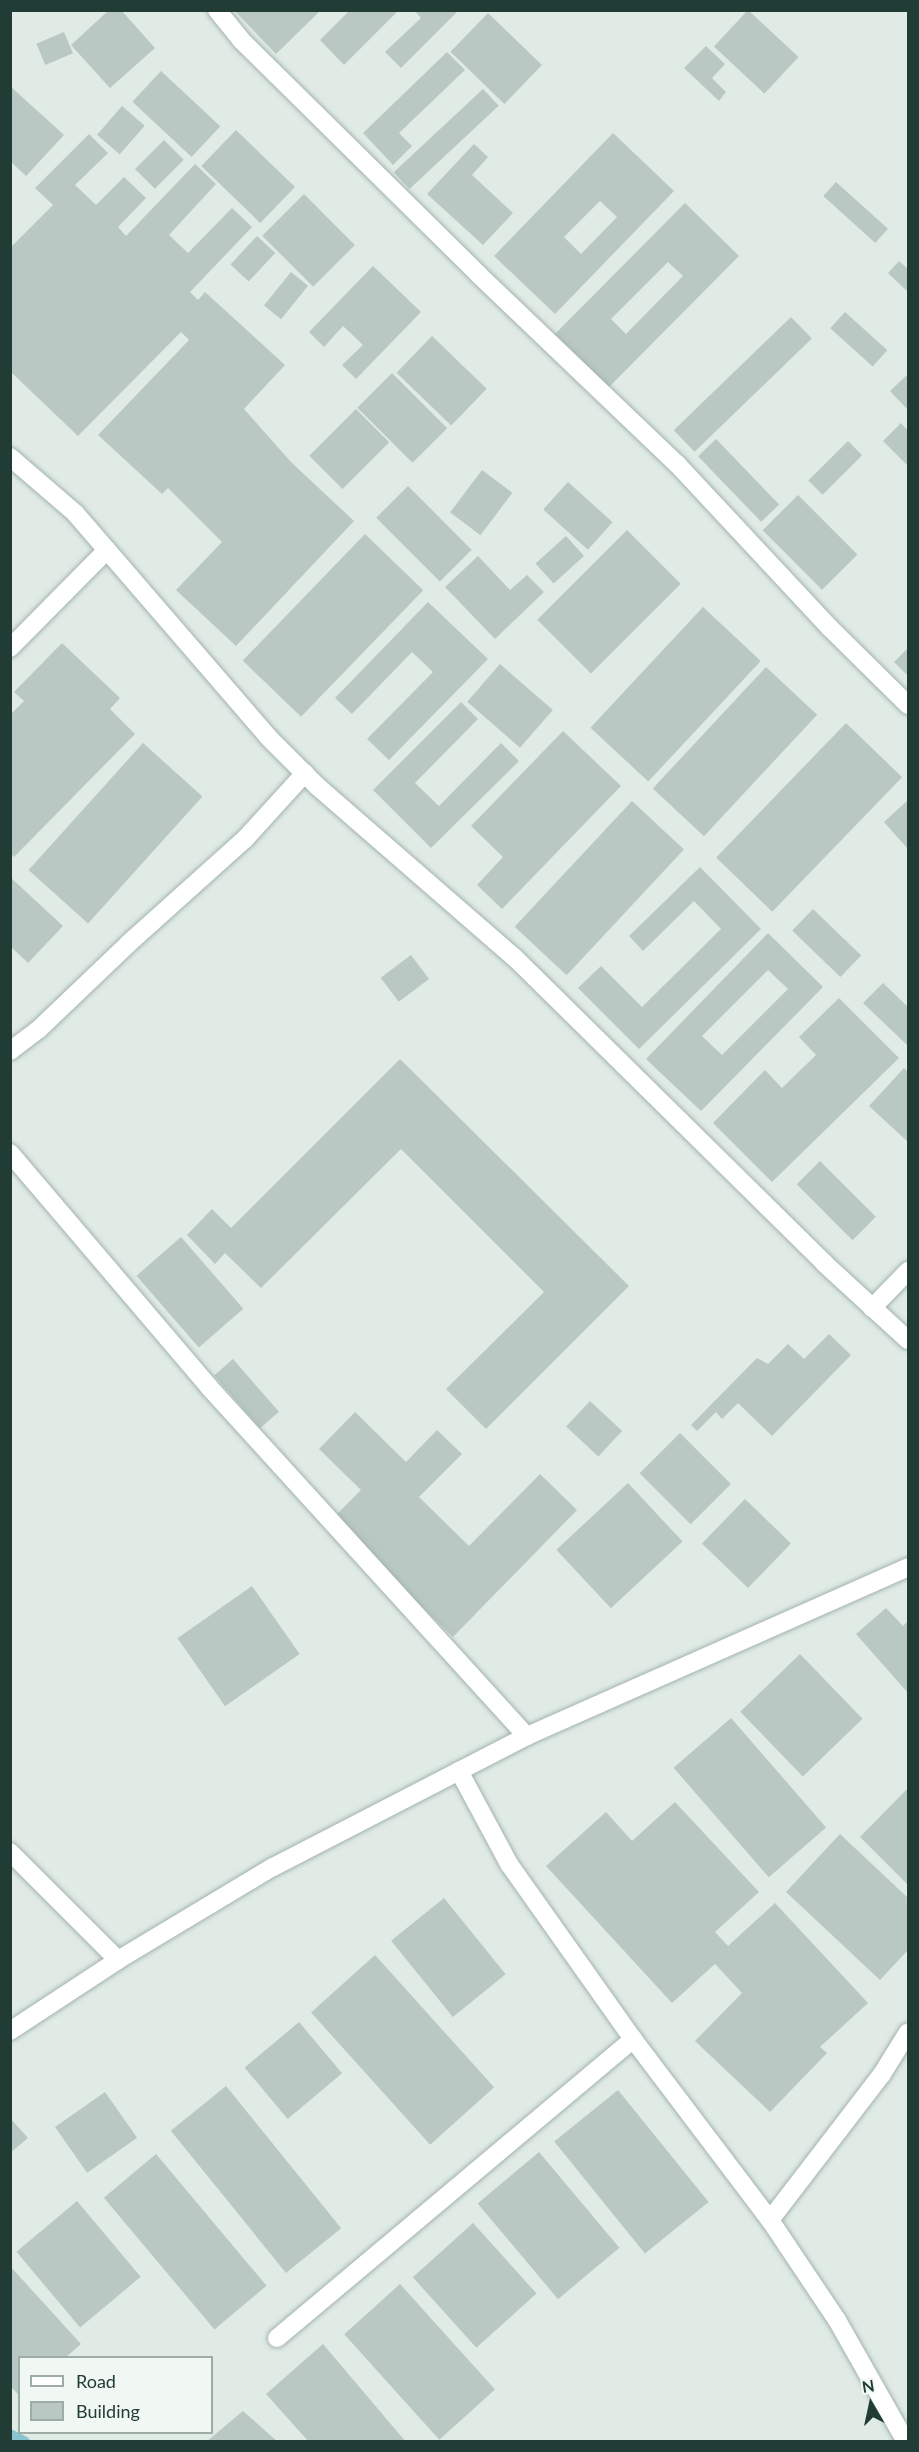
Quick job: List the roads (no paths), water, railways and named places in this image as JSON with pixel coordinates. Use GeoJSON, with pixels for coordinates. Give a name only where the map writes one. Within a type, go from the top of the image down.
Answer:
{"type":"FeatureCollection","features":[{"type":"Feature","properties":{"kind":"street"},"geometry":{"type":"LineString","coordinates":[[217,10],[242,40],[471,266],[677,464],[805,602],[909,705]]}},
{"type":"Feature","properties":{"kind":"street"},"geometry":{"type":"LineString","coordinates":[[10,457],[75,513],[269,738],[305,773],[514,957],[872,1308],[909,1340]]}},
{"type":"Feature","properties":{"kind":"street"},"geometry":{"type":"LineString","coordinates":[[10,648],[107,550]]}},
{"type":"Feature","properties":{"kind":"street"},"geometry":{"type":"LineString","coordinates":[[10,1051],[38,1030],[129,943],[245,839],[305,773]]}},
{"type":"Feature","properties":{"kind":"street"},"geometry":{"type":"LineString","coordinates":[[10,1153],[209,1387],[527,1736]]}},
{"type":"Feature","properties":{"kind":"street"},"geometry":{"type":"LineString","coordinates":[[872,1308],[909,1271]]}},
{"type":"Feature","properties":{"kind":"street"},"geometry":{"type":"LineString","coordinates":[[10,2031],[118,1960],[273,1868],[459,1771],[527,1736],[909,1567]]}},
{"type":"Feature","properties":{"kind":"street"},"geometry":{"type":"LineString","coordinates":[[459,1771],[509,1864],[633,2039],[770,2220],[837,2320],[906,2442]]}},
{"type":"Feature","properties":{"kind":"street"},"geometry":{"type":"LineString","coordinates":[[10,1852],[118,1960]]}},
{"type":"Feature","properties":{"kind":"street"},"geometry":{"type":"LineString","coordinates":[[770,2220],[882,2074],[909,2032]]}},
{"type":"Feature","properties":{"kind":"street"},"geometry":{"type":"LineString","coordinates":[[277,2338],[633,2039]]}},
{"type":"Feature","properties":{"kind":"waterway"},"geometry":{"type":"LineString","coordinates":[[10,2435],[24,2442]]}}]}
